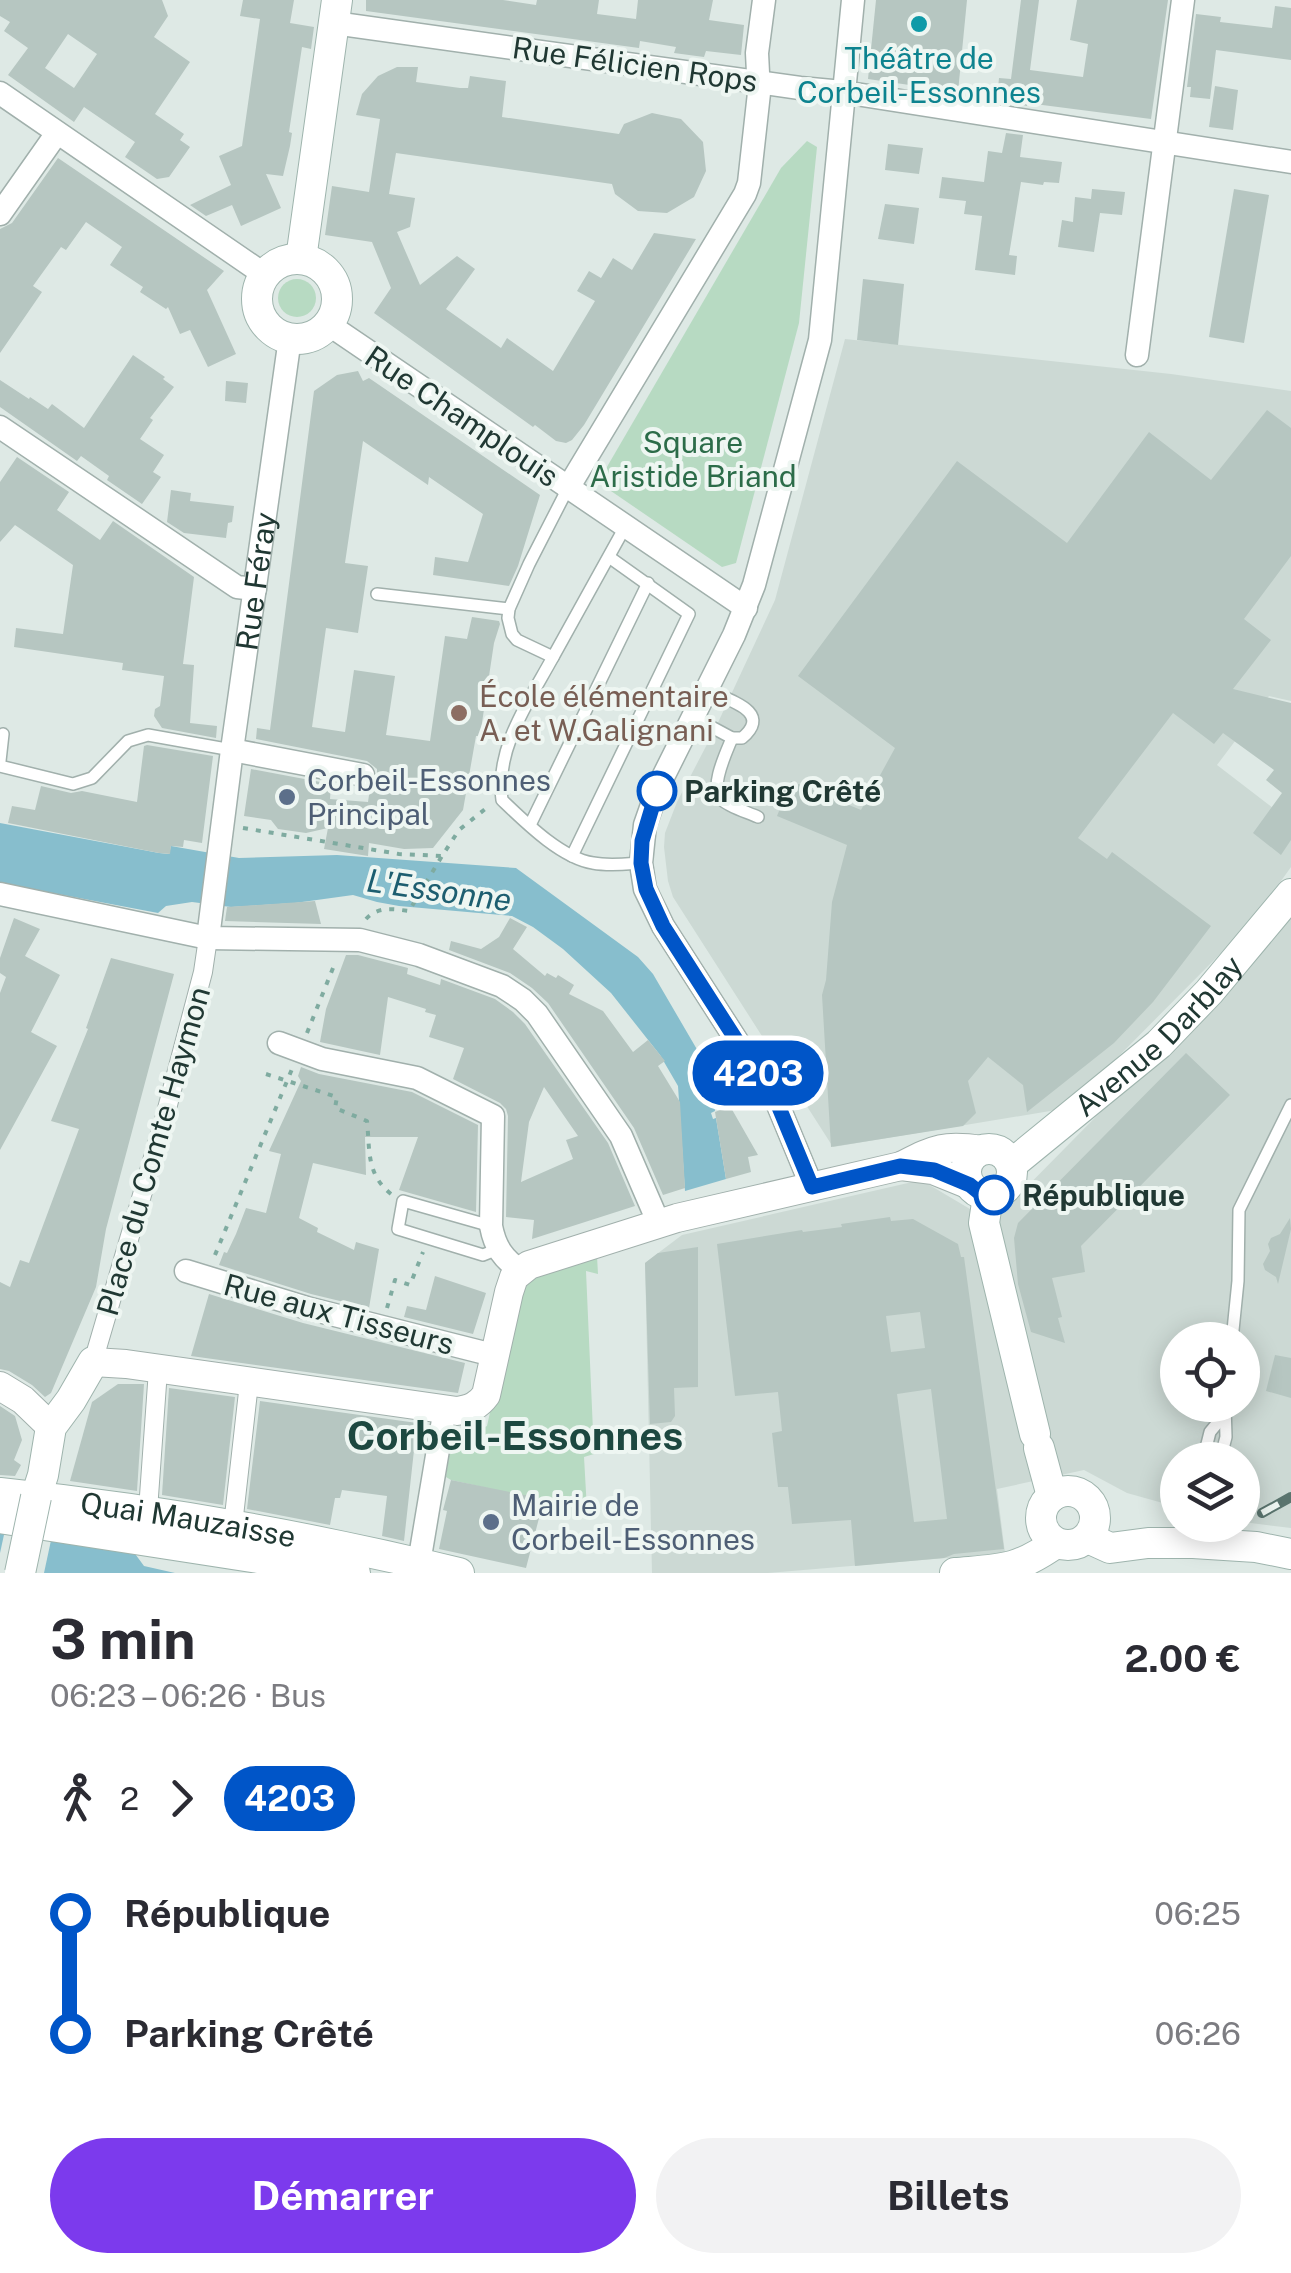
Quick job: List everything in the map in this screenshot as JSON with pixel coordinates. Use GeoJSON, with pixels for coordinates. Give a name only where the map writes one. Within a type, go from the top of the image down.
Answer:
{"type":"FeatureCollection","features":[{"type":"Feature","properties":{"kind":"main road"},"geometry":{"type":"LineString","coordinates":[[301,259],[336,12]]}},
{"type":"Feature","properties":{"kind":"main road"},"geometry":{"type":"LineString","coordinates":[[301,259],[324,268],[336,289],[337,302],[328,324],[311,336],[290,338],[270,328],[258,308],[260,285],[265,275],[281,262],[301,259]]}},
{"type":"Feature","properties":{"kind":"main road","name":"Avenue Darblay"},"geometry":{"type":"LineString","coordinates":[[979,1190],[998,1194],[1006,1189],[1011,1182],[1012,1164],[1159,1044],[1232,967],[1291,894]]}},
{"type":"Feature","properties":{"kind":"main road"},"geometry":{"type":"LineString","coordinates":[[1012,1164],[1000,1150],[982,1150],[974,1154],[966,1171],[979,1190],[1052,1496]]}},
{"type":"Feature","properties":{"kind":"main road"},"geometry":{"type":"LineString","coordinates":[[20,1573],[51,1427],[93,1362]]}},
{"type":"Feature","properties":{"kind":"main road"},"geometry":{"type":"LineString","coordinates":[[1092,1526],[1070,1546],[1056,1543],[1043,1530],[1045,1503],[1059,1492],[1076,1492],[1089,1500],[1092,1526],[1110,1548],[1160,1541]]}},
{"type":"Feature","properties":{"kind":"main road"},"geometry":{"type":"LineString","coordinates":[[0,1493],[33,1510]]}},
{"type":"Feature","properties":{"kind":"main road"},"geometry":{"type":"LineString","coordinates":[[0,1518],[33,1510]]}},
{"type":"Feature","properties":{"kind":"main road","name":"Quai Mauzaisse"},"geometry":{"type":"LineString","coordinates":[[33,1510],[148,1510],[459,1573]]}},
{"type":"Feature","properties":{"kind":"main road","name":"Quai Mauzaisse"},"geometry":{"type":"LineString","coordinates":[[33,1510],[355,1573]]}},
{"type":"Feature","properties":{"kind":"main road"},"geometry":{"type":"LineString","coordinates":[[1232,1542],[1291,1554]]}},
{"type":"Feature","properties":{"kind":"main road"},"geometry":{"type":"LineString","coordinates":[[955,1573],[1009,1569],[1025,1564],[1056,1543]]}},
{"type":"Feature","properties":{"kind":"street"},"geometry":{"type":"LineString","coordinates":[[568,488],[745,194],[759,94],[758,52],[764,0]]}},
{"type":"Feature","properties":{"kind":"street"},"geometry":{"type":"LineString","coordinates":[[812,1187],[778,1105],[654,908],[641,863],[642,841],[659,785],[746,608],[820,340],[853,0]]}},
{"type":"Feature","properties":{"kind":"street"},"geometry":{"type":"LineString","coordinates":[[1136,355],[1183,0]]}},
{"type":"Feature","properties":{"kind":"street","name":"Rue Félicien Rops"},"geometry":{"type":"LineString","coordinates":[[336,12],[800,88],[1291,162]]}},
{"type":"Feature","properties":{"kind":"street"},"geometry":{"type":"LineString","coordinates":[[0,93],[265,275]]}},
{"type":"Feature","properties":{"kind":"street"},"geometry":{"type":"LineString","coordinates":[[0,214],[57,133]]}},
{"type":"Feature","properties":{"kind":"street","name":"Rue Champlouis"},"geometry":{"type":"LineString","coordinates":[[328,324],[746,608]]}},
{"type":"Feature","properties":{"kind":"street","name":"Rue Féray"},"geometry":{"type":"LineString","coordinates":[[208,938],[290,338]]}},
{"type":"Feature","properties":{"kind":"street"},"geometry":{"type":"LineString","coordinates":[[2,433],[237,587],[255,589]]}},
{"type":"Feature","properties":{"kind":"street"},"geometry":{"type":"LineString","coordinates":[[232,750],[363,775]]}},
{"type":"Feature","properties":{"kind":"street"},"geometry":{"type":"LineString","coordinates":[[1,896],[208,938],[352,940],[393,947],[502,986],[530,1005],[622,1136],[659,1224]]}},
{"type":"Feature","properties":{"kind":"street","name":"Place du Comte Haymon"},"geometry":{"type":"LineString","coordinates":[[93,1362],[164,1120],[208,938]]}},
{"type":"Feature","properties":{"kind":"street"},"geometry":{"type":"LineString","coordinates":[[289,1047],[322,1059],[416,1078],[490,1114],[494,1120],[495,1238],[508,1263],[521,1271]]}},
{"type":"Feature","properties":{"kind":"street"},"geometry":{"type":"LineString","coordinates":[[93,1362],[468,1410],[486,1395],[514,1277],[537,1261],[659,1224],[900,1166],[933,1150],[955,1146],[982,1150]]}},
{"type":"Feature","properties":{"kind":"street"},"geometry":{"type":"LineString","coordinates":[[900,1166],[934,1170],[979,1190]]}},
{"type":"Feature","properties":{"kind":"street","name":"Rue aux Tisseurs"},"geometry":{"type":"LineString","coordinates":[[195,1274],[308,1308],[494,1355]]}},
{"type":"Feature","properties":{"kind":"street"},"geometry":{"type":"LineString","coordinates":[[148,1510],[158,1370]]}},
{"type":"Feature","properties":{"kind":"street"},"geometry":{"type":"LineString","coordinates":[[233,1525],[249,1382]]}},
{"type":"Feature","properties":{"kind":"street"},"geometry":{"type":"LineString","coordinates":[[0,1386],[23,1400],[51,1427]]}},
{"type":"Feature","properties":{"kind":"street"},"geometry":{"type":"LineString","coordinates":[[419,1563],[445,1408]]}},
{"type":"Feature","properties":{"kind":"lane"},"geometry":{"type":"LineString","coordinates":[[553,657],[517,640],[509,626],[509,609],[568,488]]}},
{"type":"Feature","properties":{"kind":"lane"},"geometry":{"type":"LineString","coordinates":[[625,527],[516,725],[499,780],[502,800],[572,856],[590,863],[641,863]]}},
{"type":"Feature","properties":{"kind":"lane"},"geometry":{"type":"LineString","coordinates":[[572,856],[689,614],[608,557]]}},
{"type":"Feature","properties":{"kind":"lane"},"geometry":{"type":"LineString","coordinates":[[530,825],[648,583]]}},
{"type":"Feature","properties":{"kind":"lane"},"geometry":{"type":"LineString","coordinates":[[377,594],[509,609]]}},
{"type":"Feature","properties":{"kind":"lane"},"geometry":{"type":"LineString","coordinates":[[694,717],[732,738],[742,738],[750,731],[754,722],[746,708],[707,690]]}},
{"type":"Feature","properties":{"kind":"lane"},"geometry":{"type":"LineString","coordinates":[[3,734],[0,764],[73,784],[92,778],[128,741],[148,735],[232,750]]}},
{"type":"Feature","properties":{"kind":"lane"},"geometry":{"type":"LineString","coordinates":[[732,738],[716,785],[717,793],[722,800],[758,816]]}},
{"type":"Feature","properties":{"kind":"lane"},"geometry":{"type":"LineString","coordinates":[[1234,1322],[1239,1210],[1291,1105]]}},
{"type":"Feature","properties":{"kind":"lane"},"geometry":{"type":"LineString","coordinates":[[404,1201],[495,1238],[483,1255],[398,1229],[404,1201]]}},
{"type":"Feature","properties":{"kind":"path"},"geometry":{"type":"LineString","coordinates":[[195,1274],[287,1082],[289,1047],[352,940],[373,912],[384,908],[409,911],[459,830],[483,809],[502,800]]}},
{"type":"Feature","properties":{"kind":"path"},"geometry":{"type":"LineString","coordinates":[[222,825],[399,854],[442,856]]}},
{"type":"Feature","properties":{"kind":"path"},"geometry":{"type":"LineString","coordinates":[[266,1074],[337,1097],[335,1108],[368,1122],[372,1170],[378,1184],[404,1201]]}},
{"type":"Feature","properties":{"kind":"path"},"geometry":{"type":"LineString","coordinates":[[382,1326],[395,1280],[410,1285],[428,1238]]}},
{"type":"Feature","properties":{"kind":"shaded area"},"geometry":{"type":"Polygon","coordinates":[[[845,339],[1291,391],[1291,701],[1269,696],[1217,765],[1291,822],[1291,867],[1255,917],[1221,953],[1097,1078],[1056,1110],[833,1147],[673,897],[664,847],[677,802],[775,600],[845,339]]]}},
{"type":"Feature","properties":{"kind":"shaded area"},"geometry":{"type":"Polygon","coordinates":[[[1291,919],[1291,1528],[1260,1524],[1260,1442],[1160,1442],[1160,1502],[1127,1493],[1084,1470],[997,1489],[1005,1553],[768,1573],[652,1573],[645,1263],[682,1235],[921,1180],[992,1222],[1291,919]]]}},
{"type":"Feature","properties":{"kind":"green space","name":"Square Aristide Briand"},"geometry":{"type":"Polygon","coordinates":[[[807,141],[817,147],[799,323],[736,563],[722,567],[608,489],[604,472],[781,168],[807,141]]]}},
{"type":"Feature","properties":{"kind":"green space"},"geometry":{"type":"Polygon","coordinates":[[[297,279],[310,285],[316,298],[310,311],[297,317],[284,311],[278,298],[284,285],[297,279]]]}},
{"type":"Feature","properties":{"kind":"green space"},"geometry":{"type":"Polygon","coordinates":[[[597,1256],[598,1274],[586,1271],[594,1454],[584,1457],[587,1510],[446,1477],[451,1443],[487,1426],[517,1290],[539,1270],[597,1256]]]}},
{"type":"Feature","properties":{"kind":"water","name":"L'Essonne"},"geometry":{"type":"Polygon","coordinates":[[[0,823],[169,854],[171,846],[239,858],[337,855],[516,868],[638,957],[653,974],[709,1070],[715,1111],[711,1113],[716,1118],[726,1179],[685,1191],[678,1086],[660,1055],[611,993],[563,949],[512,916],[399,906],[353,895],[231,907],[192,902],[166,906],[158,913],[0,883],[0,823]]]}},
{"type":"Feature","properties":{"kind":"water"},"geometry":{"type":"Polygon","coordinates":[[[0,1525],[130,1547],[144,1566],[175,1573],[0,1573],[0,1525]]]}},
{"type":"Feature","properties":{"kind":"pier"},"geometry":{"type":"Polygon","coordinates":[[[7,1521],[53,1531],[44,1573],[0,1573],[7,1521]]]}},
{"type":"Feature","properties":{"kind":"building"},"geometry":{"type":"Polygon","coordinates":[[[0,0],[162,0],[168,16],[154,37],[190,62],[155,114],[184,134],[180,140],[190,147],[169,177],[157,179],[125,157],[135,142],[84,107],[74,122],[8,75],[28,48],[4,31],[10,22],[0,16],[0,0]],[[68,34],[45,68],[74,88],[97,54],[68,34]]]}},
{"type":"Feature","properties":{"kind":"building"},"geometry":{"type":"Polygon","coordinates":[[[243,0],[294,0],[290,23],[314,27],[311,49],[302,47],[283,176],[266,174],[281,208],[241,226],[232,205],[206,216],[190,205],[231,185],[219,156],[242,146],[260,19],[240,16],[243,0]]]}},
{"type":"Feature","properties":{"kind":"building"},"geometry":{"type":"Polygon","coordinates":[[[366,0],[503,0],[536,5],[537,0],[599,0],[597,14],[636,19],[638,0],[713,0],[709,20],[744,25],[741,55],[706,51],[704,57],[674,53],[676,47],[640,41],[639,48],[366,11],[366,0]]]}},
{"type":"Feature","properties":{"kind":"building","name":"Théâtre de Corbeil-Essonnes"},"geometry":{"type":"Polygon","coordinates":[[[876,0],[967,0],[958,92],[868,79],[876,0]]]}},
{"type":"Feature","properties":{"kind":"building"},"geometry":{"type":"Polygon","coordinates":[[[1021,0],[1039,0],[1030,70],[1083,77],[1088,44],[1070,40],[1077,0],[1168,0],[1151,119],[1027,106],[997,99],[999,78],[1011,79],[1021,0]]]}},
{"type":"Feature","properties":{"kind":"building"},"geometry":{"type":"Polygon","coordinates":[[[1275,6],[1291,8],[1291,60],[1216,50],[1210,99],[1190,97],[1191,87],[1187,87],[1196,14],[1221,17],[1220,22],[1272,28],[1275,6]]]}},
{"type":"Feature","properties":{"kind":"building"},"geometry":{"type":"Polygon","coordinates":[[[397,67],[418,67],[416,82],[460,88],[468,88],[470,76],[506,81],[502,117],[619,134],[624,124],[652,113],[681,119],[703,142],[706,171],[694,197],[667,213],[638,211],[615,194],[612,184],[396,153],[389,194],[415,198],[410,227],[397,232],[420,285],[457,256],[475,269],[446,309],[501,348],[507,338],[553,371],[595,301],[577,291],[589,271],[601,278],[613,258],[632,270],[654,233],[696,239],[584,425],[566,443],[533,427],[374,313],[391,288],[372,242],[325,235],[332,186],[369,192],[380,119],[356,115],[362,94],[378,76],[397,67]]]}},
{"type":"Feature","properties":{"kind":"building"},"geometry":{"type":"Polygon","coordinates":[[[1215,86],[1238,90],[1233,130],[1209,127],[1215,86]]]}},
{"type":"Feature","properties":{"kind":"building"},"geometry":{"type":"Polygon","coordinates":[[[1006,133],[1023,135],[1020,157],[1062,162],[1059,183],[1021,182],[1009,255],[1017,256],[1015,275],[975,270],[982,216],[964,214],[966,201],[939,198],[942,177],[984,182],[988,151],[1002,153],[1006,133]]]}},
{"type":"Feature","properties":{"kind":"building"},"geometry":{"type":"Polygon","coordinates":[[[888,144],[923,148],[919,174],[885,170],[888,144]]]}},
{"type":"Feature","properties":{"kind":"building"},"geometry":{"type":"Polygon","coordinates":[[[58,158],[224,271],[207,290],[236,354],[208,367],[190,330],[180,334],[168,307],[140,292],[143,287],[110,265],[122,247],[86,222],[66,250],[61,247],[33,286],[42,292],[0,353],[0,229],[12,223],[58,158]]]}},
{"type":"Feature","properties":{"kind":"building"},"geometry":{"type":"Polygon","coordinates":[[[1092,189],[1125,192],[1122,215],[1100,213],[1094,252],[1058,247],[1062,220],[1073,222],[1075,197],[1091,199],[1092,189]]]}},
{"type":"Feature","properties":{"kind":"building"},"geometry":{"type":"Polygon","coordinates":[[[1234,189],[1269,195],[1244,343],[1209,337],[1234,189]]]}},
{"type":"Feature","properties":{"kind":"building"},"geometry":{"type":"Polygon","coordinates":[[[885,204],[919,208],[914,244],[878,239],[885,204]]]}},
{"type":"Feature","properties":{"kind":"building"},"geometry":{"type":"Polygon","coordinates":[[[863,279],[904,284],[898,345],[857,340],[863,279]]]}},
{"type":"Feature","properties":{"kind":"building"},"geometry":{"type":"Polygon","coordinates":[[[133,355],[174,387],[150,418],[153,420],[140,439],[164,455],[153,472],[161,477],[142,504],[81,456],[77,461],[0,407],[0,380],[48,409],[52,404],[84,428],[133,355]]]}},
{"type":"Feature","properties":{"kind":"building"},"geometry":{"type":"Polygon","coordinates":[[[358,371],[363,381],[369,378],[540,495],[509,586],[433,575],[435,557],[468,562],[483,514],[429,477],[428,485],[363,441],[345,563],[368,566],[358,633],[326,628],[312,727],[345,732],[354,670],[395,676],[386,735],[430,741],[445,636],[467,639],[472,617],[500,624],[463,810],[433,848],[404,849],[369,843],[368,856],[324,849],[328,828],[306,833],[278,829],[271,820],[244,816],[251,769],[331,784],[330,799],[368,802],[370,788],[377,779],[377,769],[367,761],[256,739],[257,728],[270,730],[314,391],[337,375],[358,371]]]}},
{"type":"Feature","properties":{"kind":"building"},"geometry":{"type":"Polygon","coordinates":[[[226,381],[248,383],[246,403],[225,401],[226,381]]]}},
{"type":"Feature","properties":{"kind":"building"},"geometry":{"type":"Polygon","coordinates":[[[1267,410],[1291,428],[1291,556],[1244,619],[1271,640],[1233,689],[1291,703],[1291,840],[1281,855],[1253,833],[1282,793],[1266,780],[1274,770],[1223,733],[1214,744],[1173,713],[1078,838],[1107,859],[1112,852],[1211,926],[1153,1002],[1114,1043],[1027,1112],[1023,1085],[988,1057],[968,1081],[976,1113],[963,1126],[831,1147],[822,995],[832,902],[847,845],[777,816],[791,781],[861,810],[895,748],[798,676],[957,461],[1067,543],[1149,432],[1211,480],[1267,410]]]}},
{"type":"Feature","properties":{"kind":"building"},"geometry":{"type":"Polygon","coordinates":[[[17,457],[69,492],[57,510],[100,540],[113,521],[194,577],[183,664],[194,665],[190,723],[217,726],[216,738],[162,728],[154,716],[160,706],[164,676],[122,670],[123,663],[14,647],[16,628],[63,634],[73,565],[15,525],[0,542],[0,482],[17,457]]]}},
{"type":"Feature","properties":{"kind":"building"},"geometry":{"type":"Polygon","coordinates":[[[171,490],[191,493],[190,501],[234,506],[226,538],[184,533],[167,522],[171,490]]]}},
{"type":"Feature","properties":{"kind":"building"},"geometry":{"type":"Polygon","coordinates":[[[147,745],[213,756],[202,843],[184,840],[183,847],[171,846],[170,854],[159,853],[8,823],[12,806],[35,810],[41,786],[137,802],[147,745]]]}},
{"type":"Feature","properties":{"kind":"building"},"geometry":{"type":"Polygon","coordinates":[[[315,901],[321,924],[225,921],[227,907],[315,901]]]}},
{"type":"Feature","properties":{"kind":"building"},"geometry":{"type":"Polygon","coordinates":[[[14,918],[40,929],[25,956],[60,975],[31,1032],[57,1046],[0,1150],[0,993],[6,977],[0,973],[0,958],[14,918]]]}},
{"type":"Feature","properties":{"kind":"building"},"geometry":{"type":"Polygon","coordinates":[[[510,918],[527,927],[513,949],[545,976],[558,975],[574,985],[569,994],[603,1011],[633,1052],[648,1040],[665,1061],[658,1066],[680,1102],[685,1188],[663,1195],[634,1128],[548,1003],[510,973],[449,950],[451,941],[481,949],[499,937],[510,918]]]}},
{"type":"Feature","properties":{"kind":"building"},"geometry":{"type":"Polygon","coordinates":[[[346,955],[408,968],[407,974],[440,985],[441,979],[495,999],[525,1024],[608,1143],[635,1206],[532,1239],[534,1220],[506,1217],[506,1109],[453,1079],[464,1048],[429,1037],[436,1015],[388,997],[380,1055],[320,1042],[326,1009],[346,955]],[[544,1087],[529,1122],[521,1182],[573,1159],[566,1140],[578,1136],[544,1087]]]}},
{"type":"Feature","properties":{"kind":"building"},"geometry":{"type":"Polygon","coordinates":[[[111,958],[174,974],[106,1229],[96,1287],[51,1393],[45,1397],[32,1385],[0,1369],[0,1282],[10,1287],[20,1260],[29,1263],[79,1129],[51,1121],[111,958]]]}},
{"type":"Feature","properties":{"kind":"building"},"geometry":{"type":"Polygon","coordinates":[[[1186,1053],[1230,1095],[1081,1246],[1085,1272],[1052,1278],[1065,1343],[1031,1332],[1018,1284],[1014,1238],[1018,1223],[1186,1053]]]}},
{"type":"Feature","properties":{"kind":"building"},"geometry":{"type":"Polygon","coordinates":[[[301,1067],[412,1092],[478,1125],[476,1212],[399,1190],[418,1137],[365,1137],[366,1175],[313,1163],[299,1218],[318,1228],[317,1232],[354,1250],[356,1242],[379,1249],[369,1308],[219,1265],[246,1208],[266,1213],[281,1154],[269,1151],[301,1081],[301,1067]]]}},
{"type":"Feature","properties":{"kind":"building"},"geometry":{"type":"Polygon","coordinates":[[[730,1106],[758,1155],[748,1157],[751,1172],[726,1179],[715,1112],[730,1106]]]}},
{"type":"Feature","properties":{"kind":"building"},"geometry":{"type":"Polygon","coordinates":[[[890,1217],[891,1221],[913,1219],[958,1244],[964,1257],[1004,1549],[855,1566],[851,1520],[792,1524],[788,1487],[778,1487],[772,1433],[782,1431],[778,1392],[735,1396],[717,1244],[842,1227],[841,1224],[890,1217]],[[920,1312],[886,1316],[891,1352],[925,1348],[920,1312]],[[931,1389],[897,1394],[914,1522],[947,1519],[931,1389]]]}},
{"type":"Feature","properties":{"kind":"building"},"geometry":{"type":"Polygon","coordinates":[[[1290,1218],[1278,1284],[1263,1264],[1271,1238],[1280,1234],[1290,1218]]]}},
{"type":"Feature","properties":{"kind":"building"},"geometry":{"type":"Polygon","coordinates":[[[698,1247],[698,1387],[674,1388],[675,1416],[671,1422],[650,1424],[645,1263],[658,1253],[698,1247]]]}},
{"type":"Feature","properties":{"kind":"building"},"geometry":{"type":"Polygon","coordinates":[[[435,1276],[486,1293],[473,1334],[404,1317],[407,1306],[426,1310],[435,1276]]]}},
{"type":"Feature","properties":{"kind":"building"},"geometry":{"type":"Polygon","coordinates":[[[209,1294],[303,1323],[465,1363],[458,1393],[191,1356],[209,1294]]]}},
{"type":"Feature","properties":{"kind":"building"},"geometry":{"type":"Polygon","coordinates":[[[1275,1355],[1291,1358],[1291,1398],[1266,1391],[1275,1355]]]}},
{"type":"Feature","properties":{"kind":"building"},"geometry":{"type":"Polygon","coordinates":[[[118,1384],[144,1384],[137,1491],[70,1481],[92,1402],[118,1384]]]}},
{"type":"Feature","properties":{"kind":"building"},"geometry":{"type":"Polygon","coordinates":[[[169,1388],[235,1397],[223,1505],[162,1495],[169,1388]]]}},
{"type":"Feature","properties":{"kind":"building"},"geometry":{"type":"Polygon","coordinates":[[[260,1401],[417,1423],[404,1541],[382,1536],[387,1496],[342,1490],[340,1498],[335,1498],[330,1525],[247,1509],[260,1401]]]}},
{"type":"Feature","properties":{"kind":"building"},"geometry":{"type":"Polygon","coordinates":[[[0,1406],[15,1416],[22,1440],[14,1460],[21,1465],[15,1476],[0,1475],[0,1406]]]}},
{"type":"Feature","properties":{"kind":"building","name":"Mairie de Corbeil-Essonnes"},"geometry":{"type":"Polygon","coordinates":[[[451,1480],[544,1499],[526,1568],[439,1549],[451,1480]]]}},
{"type":"Feature","properties":{"kind":"railway"},"geometry":{"type":"LineString","coordinates":[[1262,1513],[1291,1497]]}},
{"type":"Feature","properties":{"kind":"bus line","name":"4203"},"geometry":{"type":"LineString","coordinates":[[657,791],[642,841],[646,889],[663,926],[778,1105],[812,1187],[900,1166],[934,1170],[970,1185],[981,1194],[994,1195]]}},
{"type":"Feature","properties":{"kind":"place","name":"Théâtre de Corbeil-Essonnes"},"geometry":{"type":"Point","coordinates":[919,24]}},
{"type":"Feature","properties":{"kind":"place","name":"École élémentaire A. et W.Galignani"},"geometry":{"type":"Point","coordinates":[459,713]}},
{"type":"Feature","properties":{"kind":"place","name":"Parking Crêté"},"geometry":{"type":"Point","coordinates":[657,791]}},
{"type":"Feature","properties":{"kind":"place","name":"Corbeil-Essonnes Principal"},"geometry":{"type":"Point","coordinates":[287,797]}},
{"type":"Feature","properties":{"kind":"place","name":"République"},"geometry":{"type":"Point","coordinates":[994,1195]}},
{"type":"Feature","properties":{"kind":"place","name":"Mairie de Corbeil-Essonnes"},"geometry":{"type":"Point","coordinates":[491,1522]}},
{"type":"Feature","properties":{"kind":"district","name":"Corbeil-Essonnes"},"geometry":{"type":"Point","coordinates":[515,1435]}}]}
